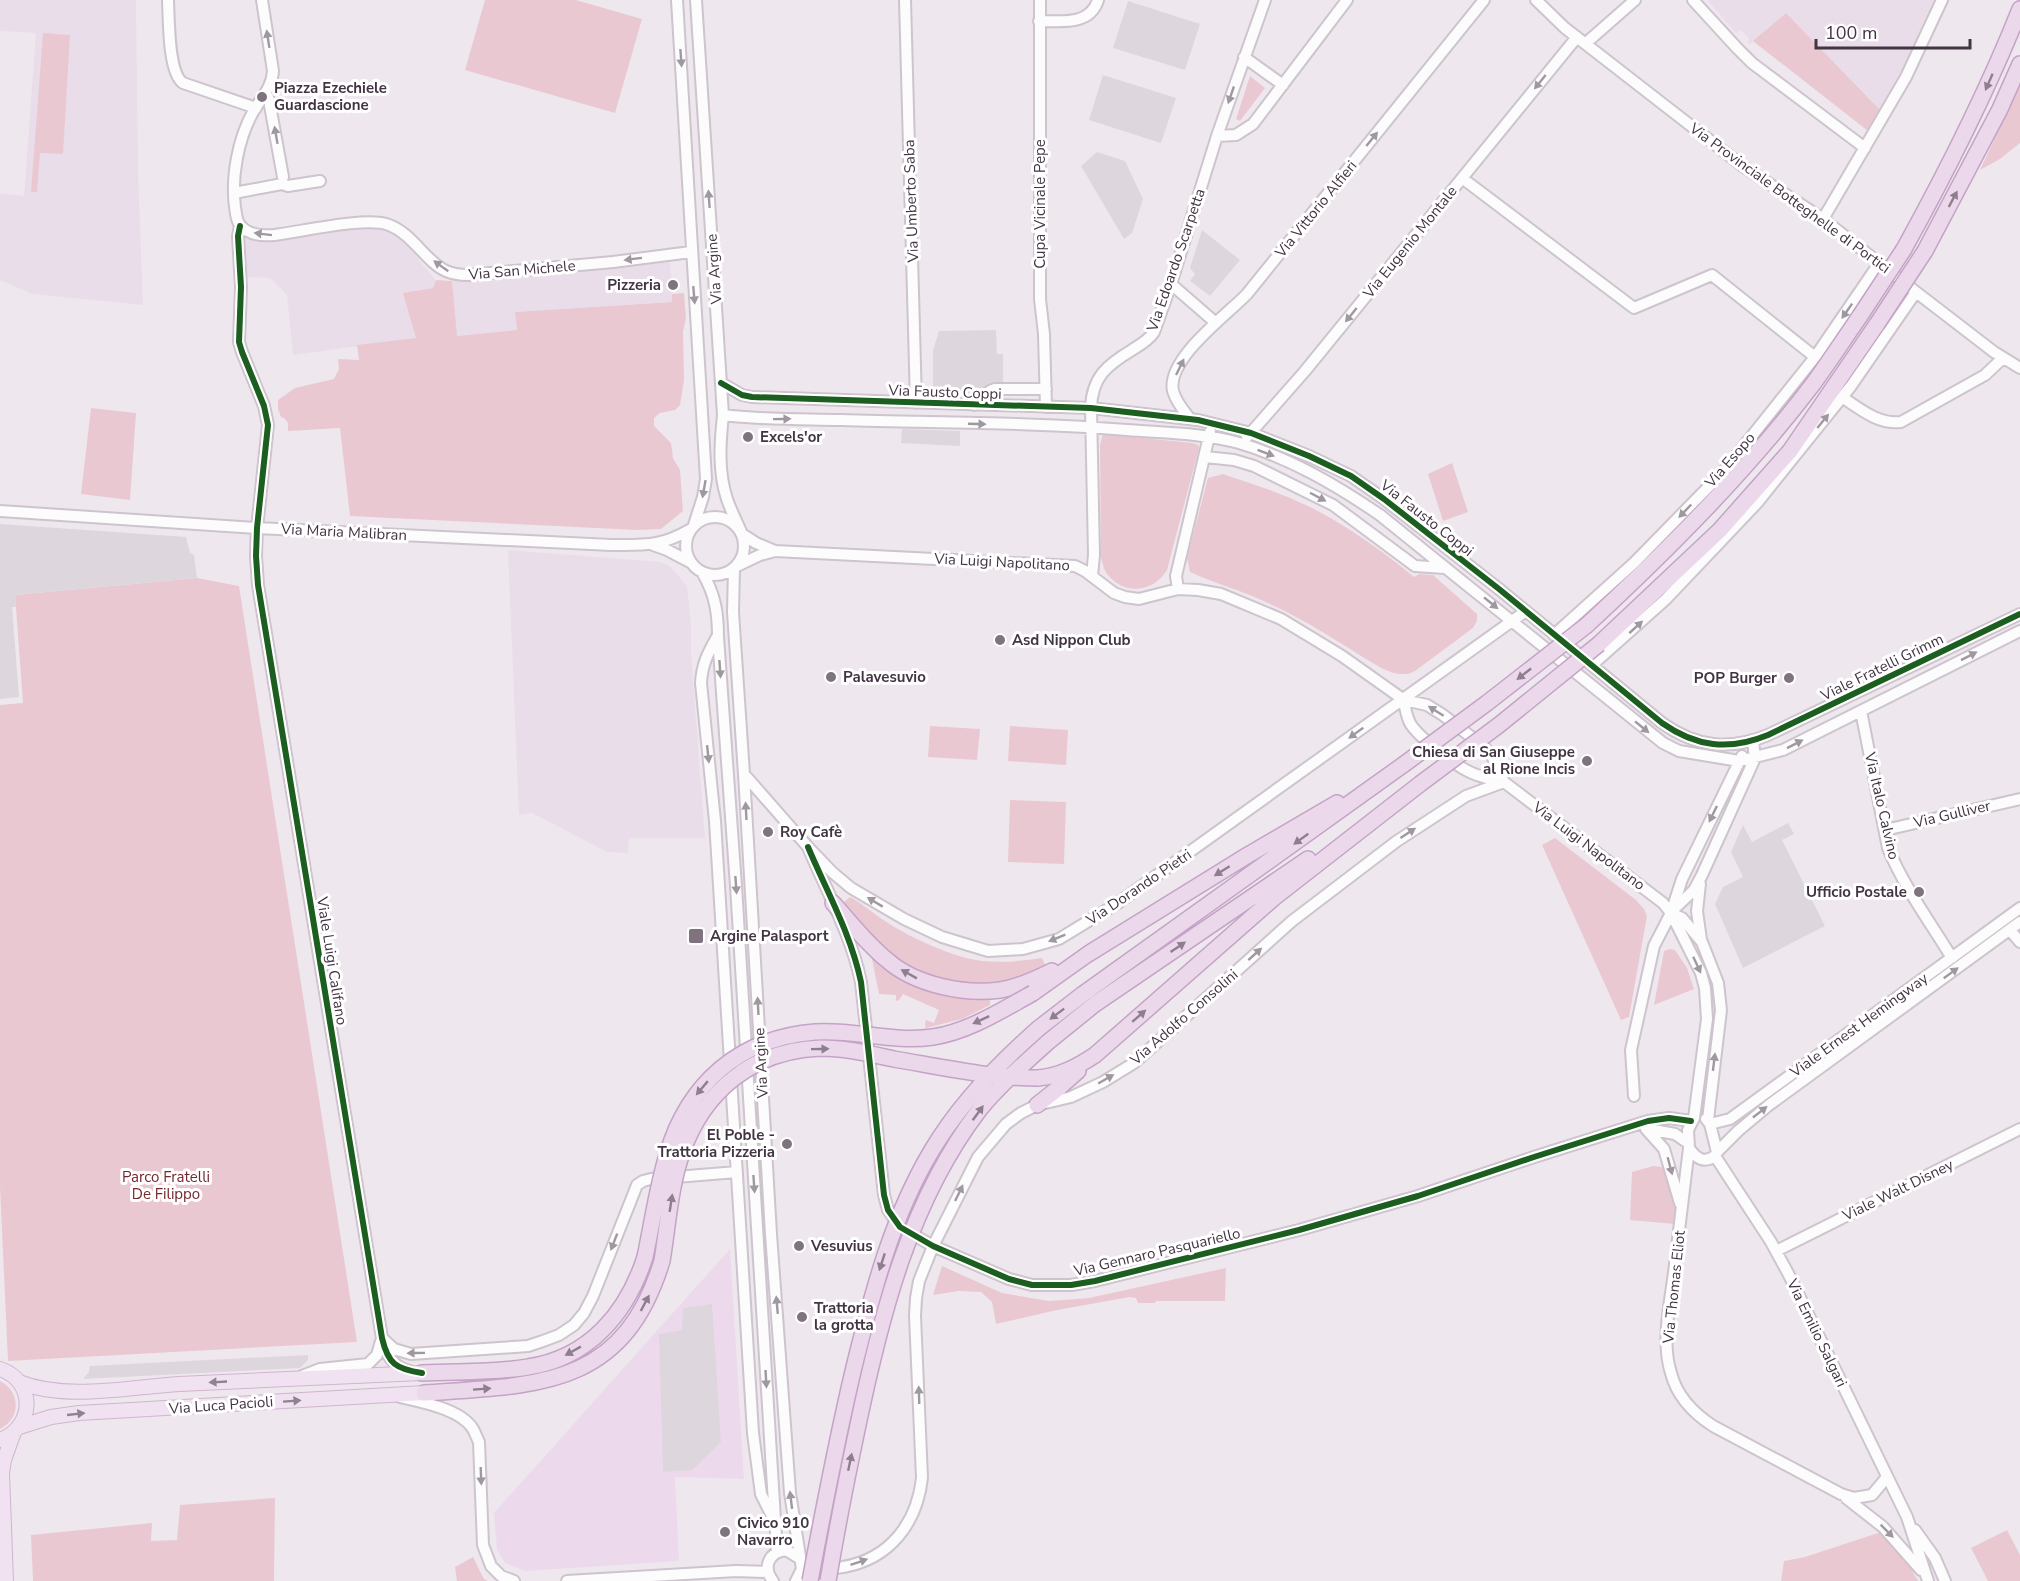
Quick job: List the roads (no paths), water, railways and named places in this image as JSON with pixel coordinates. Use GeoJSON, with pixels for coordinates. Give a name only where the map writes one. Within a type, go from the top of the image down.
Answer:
{"type":"FeatureCollection","features":[{"type":"Feature","properties":{"kind":"highway"},"geometry":{"type":"LineString","coordinates":[[806,1575],[848,1390],[882,1261],[908,1197],[932,1150],[967,1100],[1000,1062],[1083,994],[1487,704],[1587,625],[1707,508],[1762,447],[1813,383],[1904,249],[1943,178],[2020,9]]}},
{"type":"Feature","properties":{"kind":"highway"},"geometry":{"type":"LineString","coordinates":[[1036,1105],[1061,1086],[1275,897],[1499,725],[1599,644],[1720,530],[1790,451],[1925,251],[2000,109],[2020,64]]}},
{"type":"Feature","properties":{"kind":"highway"},"geometry":{"type":"LineString","coordinates":[[422,1373],[527,1368],[544,1364],[574,1352],[613,1320],[632,1292],[645,1257],[667,1156],[681,1118],[697,1092],[737,1056],[782,1036],[815,1032],[848,1031],[904,1039],[934,1037],[959,1030],[1033,993],[1088,954],[1328,807],[1382,780]]}},
{"type":"Feature","properties":{"kind":"highway"},"geometry":{"type":"LineString","coordinates":[[828,1581],[838,1521],[882,1320],[900,1263],[924,1203],[945,1162],[980,1109],[1048,1042],[1095,1004],[1420,784]]}},
{"type":"Feature","properties":{"kind":"highway"},"geometry":{"type":"LineString","coordinates":[[833,903],[888,962],[918,979],[946,987],[969,991],[1000,990],[1027,983],[1088,954]]}},
{"type":"Feature","properties":{"kind":"highway"},"geometry":{"type":"LineString","coordinates":[[424,1393],[540,1383],[578,1370],[608,1350],[633,1325],[651,1293],[662,1261],[675,1177],[689,1134],[712,1097],[730,1080],[755,1064],[771,1057],[806,1049],[841,1049],[1001,1076],[1038,1078],[1051,1077],[1067,1071],[1095,1055]]}},
{"type":"Feature","properties":{"kind":"main road"},"geometry":{"type":"LineString","coordinates":[[1,1367],[20,1382],[24,1391],[26,1409],[4,1460],[2,1473],[6,1581]]}},
{"type":"Feature","properties":{"kind":"main road","name":"Via Luca Pacioli"},"geometry":{"type":"LineString","coordinates":[[20,1382],[28,1386],[77,1391],[422,1373]]}},
{"type":"Feature","properties":{"kind":"main road","name":"Via Luca Pacioli"},"geometry":{"type":"LineString","coordinates":[[0,1440],[17,1429],[51,1417],[79,1413],[424,1393]]}},
{"type":"Feature","properties":{"kind":"street"},"geometry":{"type":"LineString","coordinates":[[168,0],[173,69],[178,80],[183,84],[254,110]]}},
{"type":"Feature","properties":{"kind":"street"},"geometry":{"type":"LineString","coordinates":[[240,226],[237,219],[233,176],[245,131],[254,110],[273,78],[262,0]]}},
{"type":"Feature","properties":{"kind":"street","name":"Via Argine"},"geometry":{"type":"LineString","coordinates":[[677,0],[706,478],[703,497],[692,527]]}},
{"type":"Feature","properties":{"kind":"street","name":"Via Argine"},"geometry":{"type":"LineString","coordinates":[[696,0],[723,415],[720,441],[722,480],[727,500],[742,534]]}},
{"type":"Feature","properties":{"kind":"street","name":"Via Umberto Saba"},"geometry":{"type":"LineString","coordinates":[[905,0],[916,403]]}},
{"type":"Feature","properties":{"kind":"street","name":"Cupa Vicinale Pepe"},"geometry":{"type":"LineString","coordinates":[[1040,0],[1040,299],[1044,334],[1046,407]]}},
{"type":"Feature","properties":{"kind":"street"},"geometry":{"type":"LineString","coordinates":[[1039,21],[1080,20],[1091,13],[1098,0]]}},
{"type":"Feature","properties":{"kind":"street","name":"Via Edoardo Scarpetta"},"geometry":{"type":"LineString","coordinates":[[1092,576],[1094,555],[1091,408],[1096,384],[1108,364],[1142,344],[1152,335],[1171,284],[1217,136],[1264,0]]}},
{"type":"Feature","properties":{"kind":"street"},"geometry":{"type":"LineString","coordinates":[[1217,136],[1236,135],[1248,129],[1347,0]]}},
{"type":"Feature","properties":{"kind":"street","name":"Via Vittorio Alfieri"},"geometry":{"type":"LineString","coordinates":[[1190,419],[1176,400],[1173,388],[1173,380],[1187,353],[1216,322],[1248,294],[1484,0]]}},
{"type":"Feature","properties":{"kind":"street","name":"Via Provinciale Botteghelle di Portici"},"geometry":{"type":"LineString","coordinates":[[1536,0],[1551,16],[1744,167],[1823,219],[2003,358],[2020,368]]}},
{"type":"Feature","properties":{"kind":"street","name":"Via Eugenio Montale"},"geometry":{"type":"LineString","coordinates":[[1239,443],[1251,433],[1305,371],[1462,178],[1581,40],[1635,0]]}},
{"type":"Feature","properties":{"kind":"street"},"geometry":{"type":"LineString","coordinates":[[1693,0],[1752,63],[1864,148]]}},
{"type":"Feature","properties":{"kind":"street"},"geometry":{"type":"LineString","coordinates":[[1823,219],[1906,78],[1942,0]]}},
{"type":"Feature","properties":{"kind":"street"},"geometry":{"type":"LineString","coordinates":[[1244,57],[1283,85]]}},
{"type":"Feature","properties":{"kind":"street"},"geometry":{"type":"LineString","coordinates":[[266,93],[283,177]]}},
{"type":"Feature","properties":{"kind":"street"},"geometry":{"type":"LineString","coordinates":[[1462,178],[1635,308],[1713,275],[1815,357]]}},
{"type":"Feature","properties":{"kind":"street"},"geometry":{"type":"LineString","coordinates":[[234,193],[282,184],[288,186],[320,181]]}},
{"type":"Feature","properties":{"kind":"street","name":"Via San Michele"},"geometry":{"type":"LineString","coordinates":[[240,226],[260,236],[274,236],[367,221],[386,224],[410,238],[441,268],[455,274],[468,275],[613,262],[691,252]]}},
{"type":"Feature","properties":{"kind":"street","name":"Viale Luigi Califano"},"geometry":{"type":"LineString","coordinates":[[240,226],[238,236],[241,287],[239,342],[266,412],[268,425],[257,528],[258,585],[382,1338],[385,1352],[396,1365],[403,1370],[422,1373]]}},
{"type":"Feature","properties":{"kind":"street","name":"Via Esopo"},"geometry":{"type":"LineString","coordinates":[[1554,635],[1634,563],[1722,472],[1815,357],[1880,262]]}},
{"type":"Feature","properties":{"kind":"street"},"geometry":{"type":"LineString","coordinates":[[1171,284],[1216,322]]}},
{"type":"Feature","properties":{"kind":"street"},"geometry":{"type":"LineString","coordinates":[[1592,665],[1666,599],[1758,503],[1842,398],[1916,292]]}},
{"type":"Feature","properties":{"kind":"street"},"geometry":{"type":"LineString","coordinates":[[1842,398],[1878,419],[1894,423],[1901,422],[1985,375],[2003,358]]}},
{"type":"Feature","properties":{"kind":"street","name":"Via Fausto Coppi"},"geometry":{"type":"LineString","coordinates":[[721,383],[742,395],[752,397],[1091,408],[1190,419],[1251,433],[1351,476],[1384,499],[1679,735],[1724,745],[1740,745],[1753,741]]}},
{"type":"Feature","properties":{"kind":"street","name":"Via Fausto Coppi"},"geometry":{"type":"LineString","coordinates":[[974,405],[995,388],[1046,389]]}},
{"type":"Feature","properties":{"kind":"street","name":"Via Fausto Coppi"},"geometry":{"type":"LineString","coordinates":[[723,415],[756,419],[1092,427],[1209,437],[1239,443],[1302,467],[1343,489],[1380,515],[1663,743],[1679,751],[1739,761]]}},
{"type":"Feature","properties":{"kind":"street"},"geometry":{"type":"LineString","coordinates":[[1178,589],[1176,576],[1212,423]]}},
{"type":"Feature","properties":{"kind":"street","name":"Via Fausto Coppi"},"geometry":{"type":"LineString","coordinates":[[1205,458],[1220,457],[1254,466],[1333,505],[1414,566],[1445,568]]}},
{"type":"Feature","properties":{"kind":"street","name":"Via Maria Malibran"},"geometry":{"type":"LineString","coordinates":[[0,510],[257,528],[599,544],[653,545],[671,540],[692,527]]}},
{"type":"Feature","properties":{"kind":"street"},"geometry":{"type":"LineString","coordinates":[[717,516],[732,521],[742,534],[745,544],[743,555],[735,568],[719,575],[702,572],[690,562],[686,547],[687,537],[692,527],[702,520],[717,516]]}},
{"type":"Feature","properties":{"kind":"street","name":"Via Luigi Napolitano"},"geometry":{"type":"LineString","coordinates":[[742,534],[775,551]]}},
{"type":"Feature","properties":{"kind":"street","name":"Via Maria Malibran"},"geometry":{"type":"LineString","coordinates":[[653,545],[690,562]]}},
{"type":"Feature","properties":{"kind":"street","name":"Via Luigi Napolitano"},"geometry":{"type":"LineString","coordinates":[[735,568],[760,555],[775,551],[1064,564],[1075,566],[1108,589],[1125,597],[1139,599],[1178,589],[1221,594],[1281,619],[1342,656],[1404,700],[1427,705],[1443,715],[1484,747],[1492,756],[1504,782]]}},
{"type":"Feature","properties":{"kind":"street","name":"Via Argine"},"geometry":{"type":"LineString","coordinates":[[735,568],[733,612],[771,1234],[790,1493],[799,1558],[806,1575]]}},
{"type":"Feature","properties":{"kind":"street","name":"Via Argine"},"geometry":{"type":"LineString","coordinates":[[702,572],[714,595],[718,616],[777,1552]]}},
{"type":"Feature","properties":{"kind":"street","name":"Via Dorando Pietri"},"geometry":{"type":"LineString","coordinates":[[744,774],[808,847],[851,888],[942,938],[987,951],[1023,949],[1059,939],[1118,903],[1526,611]]}},
{"type":"Feature","properties":{"kind":"street","name":"Viale Fratelli Grimm"},"geometry":{"type":"LineString","coordinates":[[1671,912],[1682,879],[1739,761],[1753,741],[2020,614]]}},
{"type":"Feature","properties":{"kind":"street","name":"Viale Fratelli Grimm"},"geometry":{"type":"LineString","coordinates":[[1739,761],[1783,750],[2020,631]]}},
{"type":"Feature","properties":{"kind":"street","name":"Via Argine"},"geometry":{"type":"LineString","coordinates":[[718,637],[705,656],[701,683],[715,821],[753,1433],[761,1494],[775,1524]]}},
{"type":"Feature","properties":{"kind":"street","name":"Via Luigi Napolitano"},"geometry":{"type":"LineString","coordinates":[[1404,700],[1405,712],[1410,724],[1462,769],[1504,782],[1649,892],[1671,912]]}},
{"type":"Feature","properties":{"kind":"street","name":"Via Italo Calvino"},"geometry":{"type":"LineString","coordinates":[[1861,711],[1888,848],[1895,865],[1952,958]]}},
{"type":"Feature","properties":{"kind":"street"},"geometry":{"type":"LineString","coordinates":[[1634,1096],[1631,1050],[1654,946],[1671,912],[1691,893],[1702,875],[1755,758],[1753,741]]}},
{"type":"Feature","properties":{"kind":"street","name":"Via Adolfo Consolini"},"geometry":{"type":"LineString","coordinates":[[806,1575],[842,1568],[873,1557],[904,1531],[913,1515],[920,1496],[922,1478],[916,1298],[919,1281],[933,1245],[968,1175],[991,1140],[1006,1124],[1021,1113],[1036,1105],[1071,1097],[1103,1082],[1134,1063],[1292,921],[1397,841],[1466,796],[1504,782]]}},
{"type":"Feature","properties":{"kind":"street","name":"Via Gulliver"},"geometry":{"type":"LineString","coordinates":[[1885,830],[2020,799]]}},
{"type":"Feature","properties":{"kind":"street","name":"Via Gennaro Pasquariello"},"geometry":{"type":"LineString","coordinates":[[808,847],[819,876],[851,942],[861,982],[886,1203],[892,1216],[900,1227],[933,1245],[984,1269],[1032,1285],[1071,1285],[1095,1281],[1299,1230],[1407,1199],[1630,1126],[1670,1118],[1692,1119]]}},
{"type":"Feature","properties":{"kind":"street"},"geometry":{"type":"LineString","coordinates":[[1687,1166],[1691,1160],[1704,1161],[1716,1154],[1709,1122],[1721,1010],[1716,975],[1702,942],[1697,911],[1702,875]]}},
{"type":"Feature","properties":{"kind":"street","name":"Viale Ernest Hemingway"},"geometry":{"type":"LineString","coordinates":[[1692,1119],[1709,1122],[1730,1119],[2020,908]]}},
{"type":"Feature","properties":{"kind":"street"},"geometry":{"type":"LineString","coordinates":[[1671,912],[1682,918],[1702,942]]}},
{"type":"Feature","properties":{"kind":"street"},"geometry":{"type":"LineString","coordinates":[[1671,912],[1701,973],[1707,1002],[1707,1019],[1692,1119],[1688,1130],[1689,1146]]}},
{"type":"Feature","properties":{"kind":"street","name":"Viale Ernest Hemingway"},"geometry":{"type":"LineString","coordinates":[[1716,1154],[1738,1131],[1769,1105],[2020,922]]}},
{"type":"Feature","properties":{"kind":"street"},"geometry":{"type":"LineString","coordinates":[[2010,930],[2020,942]]}},
{"type":"Feature","properties":{"kind":"street"},"geometry":{"type":"LineString","coordinates":[[1630,1126],[1675,1134],[1689,1146],[1698,1159]]}},
{"type":"Feature","properties":{"kind":"street"},"geometry":{"type":"LineString","coordinates":[[1646,1129],[1664,1149],[1682,1209]]}},
{"type":"Feature","properties":{"kind":"street","name":"Viale Walt Disney"},"geometry":{"type":"LineString","coordinates":[[1776,1251],[2020,1129]]}},
{"type":"Feature","properties":{"kind":"street","name":"Via Thomas Eliot"},"geometry":{"type":"LineString","coordinates":[[1689,1146],[1667,1344],[1671,1373],[1681,1397],[1707,1422],[1841,1494],[1883,1527],[1928,1579]]}},
{"type":"Feature","properties":{"kind":"street","name":"Via Emilio Salgari"},"geometry":{"type":"LineString","coordinates":[[1716,1154],[1776,1251],[1907,1518],[1928,1579]]}},
{"type":"Feature","properties":{"kind":"street"},"geometry":{"type":"LineString","coordinates":[[298,1378],[320,1369],[368,1364],[377,1355],[382,1338],[394,1349],[411,1353],[528,1346],[559,1335],[579,1319],[593,1296],[636,1185],[651,1179],[737,1172]]}},
{"type":"Feature","properties":{"kind":"street"},"geometry":{"type":"LineString","coordinates":[[388,1395],[424,1403],[458,1415],[472,1427],[479,1442],[483,1545],[491,1566],[501,1576],[514,1581]]}},
{"type":"Feature","properties":{"kind":"street","name":"Via Thomas Eliot"},"geometry":{"type":"LineString","coordinates":[[1841,1494],[1854,1498],[1872,1495],[1887,1477]]}},
{"type":"Feature","properties":{"kind":"street","name":"Via Emilio Salgari"},"geometry":{"type":"LineString","coordinates":[[1907,1518],[1935,1558],[1945,1581]]}},
{"type":"Feature","properties":{"kind":"street"},"geometry":{"type":"LineString","coordinates":[[567,1581],[736,1571],[770,1578],[769,1561],[777,1552],[786,1550],[799,1558]]}},
{"type":"Feature","properties":{"kind":"street"},"geometry":{"type":"LineString","coordinates":[[796,1581],[806,1575]]}},
{"type":"Feature","properties":{"kind":"place","name":"Piazza Ezechiele Guardascione"},"geometry":{"type":"Point","coordinates":[262,97]}},
{"type":"Feature","properties":{"kind":"place","name":"Pizzeria"},"geometry":{"type":"Point","coordinates":[673,285]}},
{"type":"Feature","properties":{"kind":"place","name":"Excels'or"},"geometry":{"type":"Point","coordinates":[748,437]}},
{"type":"Feature","properties":{"kind":"place","name":"Asd Nippon Club"},"geometry":{"type":"Point","coordinates":[1000,640]}},
{"type":"Feature","properties":{"kind":"place","name":"Palavesuvio"},"geometry":{"type":"Point","coordinates":[831,677]}},
{"type":"Feature","properties":{"kind":"place","name":"POP Burger"},"geometry":{"type":"Point","coordinates":[1789,678]}},
{"type":"Feature","properties":{"kind":"place","name":"Chiesa di San Giuseppe al Rione Incis"},"geometry":{"type":"Point","coordinates":[1587,761]}},
{"type":"Feature","properties":{"kind":"place","name":"Roy Cafè"},"geometry":{"type":"Point","coordinates":[768,832]}},
{"type":"Feature","properties":{"kind":"place","name":"Ufficio Postale"},"geometry":{"type":"Point","coordinates":[1919,892]}},
{"type":"Feature","properties":{"kind":"place","name":"Argine Palasport"},"geometry":{"type":"Point","coordinates":[696,936]}},
{"type":"Feature","properties":{"kind":"place","name":"El Poble - Trattoria Pizzeria"},"geometry":{"type":"Point","coordinates":[787,1144]}},
{"type":"Feature","properties":{"kind":"place","name":"Vesuvius"},"geometry":{"type":"Point","coordinates":[799,1246]}},
{"type":"Feature","properties":{"kind":"place","name":"Trattoria la grotta"},"geometry":{"type":"Point","coordinates":[802,1317]}},
{"type":"Feature","properties":{"kind":"place","name":"Civico 910 Navarro"},"geometry":{"type":"Point","coordinates":[725,1532]}},
{"type":"Feature","properties":{"kind":"park label","name":"Parco Fratelli De Filippo"},"geometry":{"type":"Point","coordinates":[166,1186]}}]}
